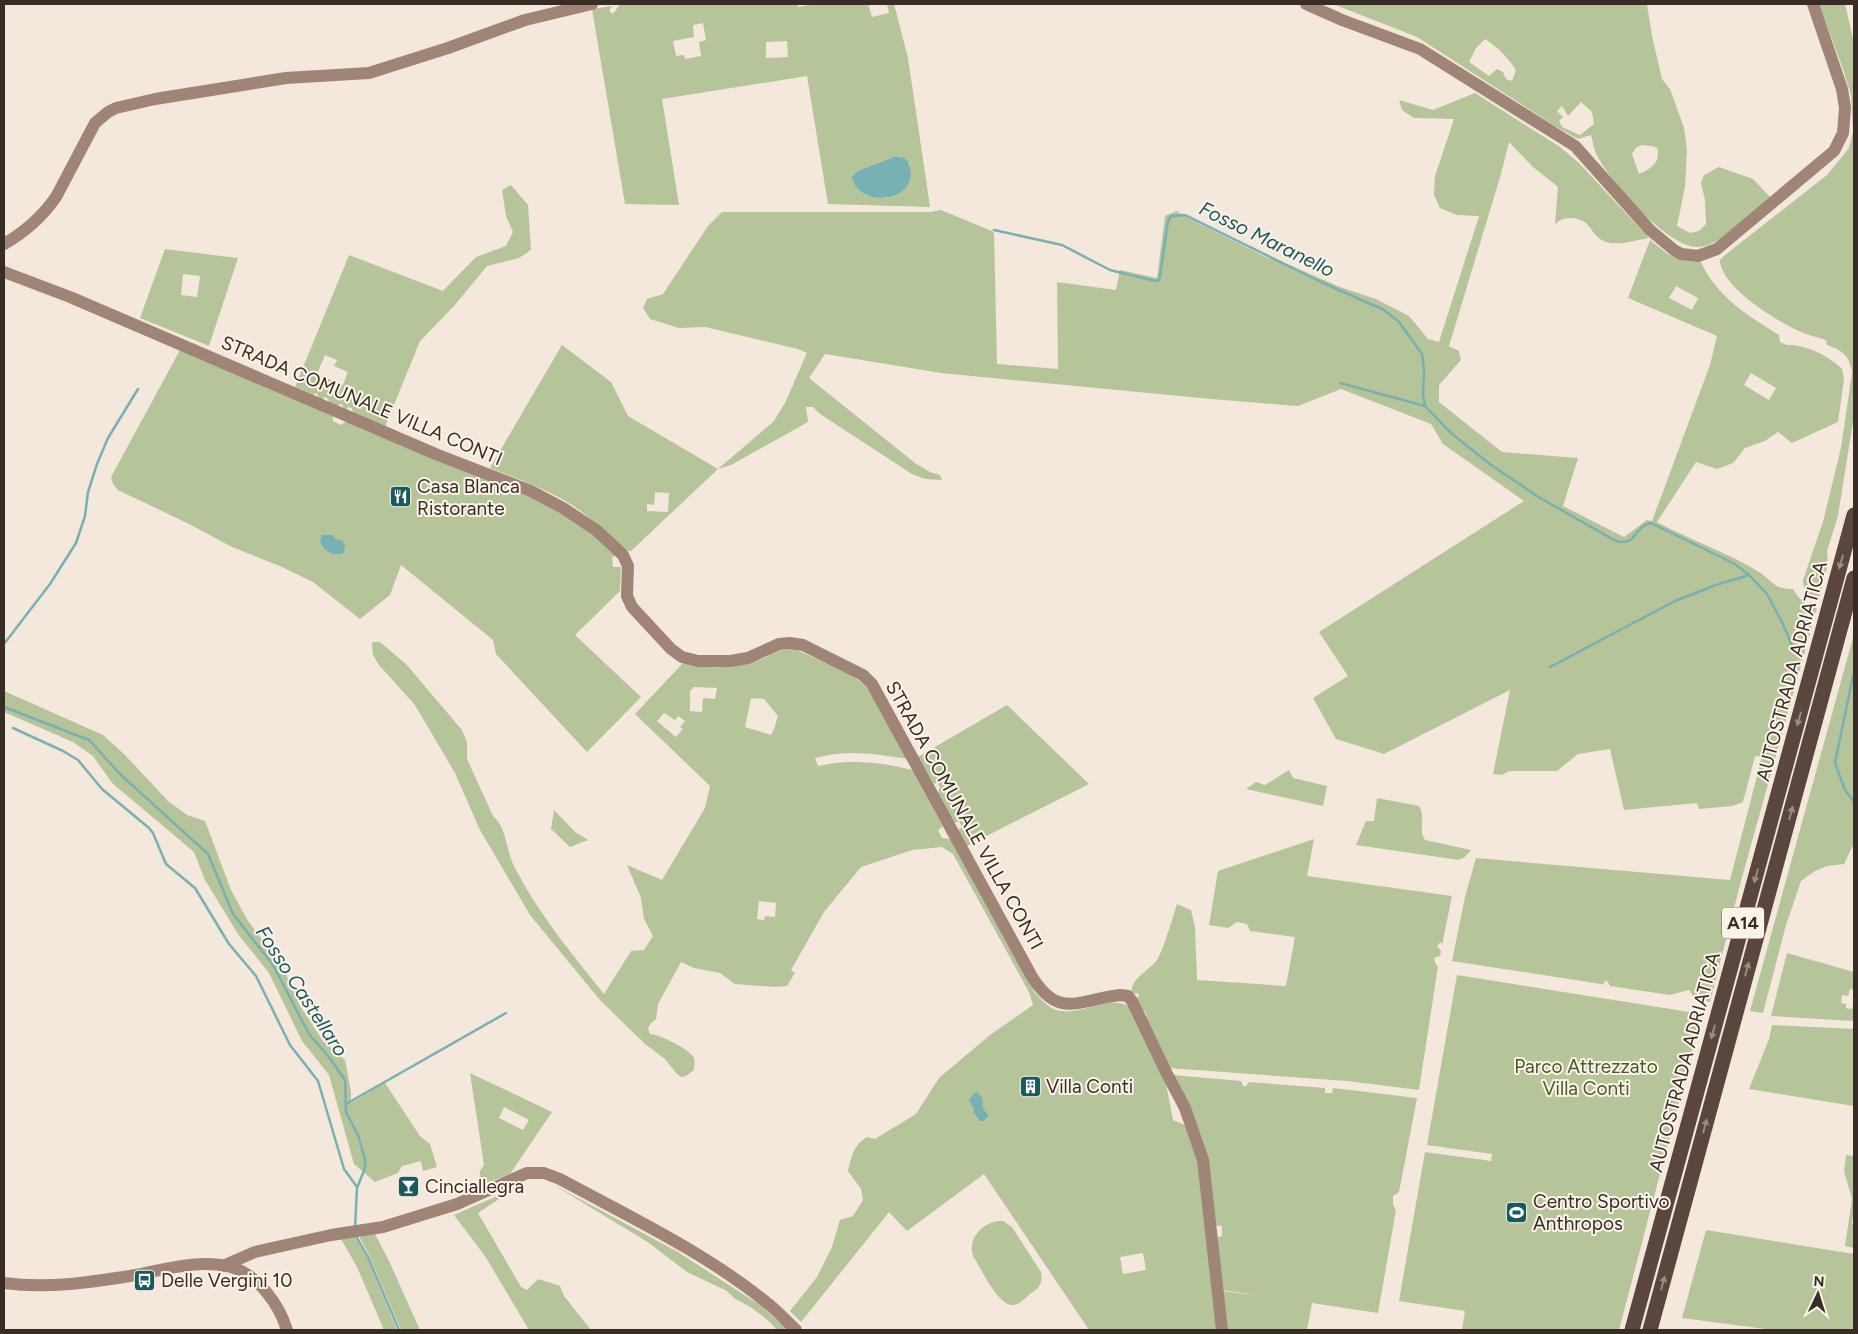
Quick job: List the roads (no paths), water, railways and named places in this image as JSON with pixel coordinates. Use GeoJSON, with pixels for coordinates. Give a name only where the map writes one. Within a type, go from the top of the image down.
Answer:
{"type":"FeatureCollection","features":[{"type":"Feature","properties":{"kind":"highway","name":"AUTOSTRADA ADRIATICA"},"geometry":{"type":"LineString","coordinates":[[1632,1330],[1854,515]]}},
{"type":"Feature","properties":{"kind":"highway","name":"AUTOSTRADA ADRIATICA"},"geometry":{"type":"LineString","coordinates":[[1650,1330],[1854,578]]}},
{"type":"Feature","properties":{"kind":"street"},"geometry":{"type":"LineString","coordinates":[[4,244],[26,230],[49,207],[95,123],[116,108],[164,98],[286,78],[369,73],[440,51],[525,20],[592,4]]}},
{"type":"Feature","properties":{"kind":"street"},"geometry":{"type":"LineString","coordinates":[[1306,4],[1342,20],[1420,48],[1575,146],[1662,242],[1681,254],[1698,256],[1717,249],[1813,170],[1834,151],[1839,142],[1845,120],[1842,90],[1813,4]]}},
{"type":"Feature","properties":{"kind":"street","name":"STRADA COMUNALE VILLA CONTI"},"geometry":{"type":"LineString","coordinates":[[4,272],[79,300],[438,455],[531,491],[563,508],[596,530],[626,558],[628,566],[626,589],[632,607],[671,649],[682,657],[698,661],[730,661],[748,658],[779,644],[790,642],[810,648],[868,679],[1026,966],[1042,991],[1054,1000],[1068,1004],[1120,995],[1128,996],[1132,1001],[1185,1108],[1203,1160],[1222,1330]]}},
{"type":"Feature","properties":{"kind":"street"},"geometry":{"type":"LineString","coordinates":[[223,1266],[255,1252],[383,1228],[458,1204],[527,1173],[544,1173],[560,1178],[683,1246],[766,1302],[796,1330]]}},
{"type":"Feature","properties":{"kind":"street"},"geometry":{"type":"LineString","coordinates":[[4,1283],[36,1287],[74,1284],[194,1265],[223,1266],[239,1271],[256,1282],[273,1301],[287,1330]]}},
{"type":"Feature","properties":{"kind":"water"},"geometry":{"type":"Polygon","coordinates":[[[896,156],[905,159],[910,167],[910,179],[905,188],[897,194],[886,198],[865,194],[857,187],[852,177],[858,171],[896,156]]]}},
{"type":"Feature","properties":{"kind":"water"},"geometry":{"type":"Polygon","coordinates":[[[322,535],[332,535],[336,539],[342,540],[345,546],[344,553],[333,554],[326,551],[320,541],[322,535]]]}},
{"type":"Feature","properties":{"kind":"water"},"geometry":{"type":"Polygon","coordinates":[[[977,1092],[982,1097],[983,1109],[988,1114],[984,1121],[980,1121],[973,1112],[974,1109],[969,1100],[977,1092]]]}},
{"type":"Feature","properties":{"kind":"waterway","name":"Fosso Maranello"},"geometry":{"type":"LineString","coordinates":[[994,230],[1062,245],[1110,270],[1155,281],[1159,280],[1160,276],[1168,221],[1171,216],[1185,215],[1321,282],[1384,310],[1399,322],[1422,354],[1425,406]]}},
{"type":"Feature","properties":{"kind":"waterway","name":"Fosso Maranello"},"geometry":{"type":"LineString","coordinates":[[1340,383],[1425,406],[1451,433],[1491,465],[1540,498],[1616,541],[1628,541],[1641,528],[1651,523],[1735,564],[1749,575],[1767,594],[1794,650]]}},
{"type":"Feature","properties":{"kind":"waterway"},"geometry":{"type":"LineString","coordinates":[[4,644],[50,584],[76,543],[85,516],[88,492],[97,464],[108,438],[138,389]]}},
{"type":"Feature","properties":{"kind":"waterway"},"geometry":{"type":"LineString","coordinates":[[1550,667],[1675,601],[1716,585],[1749,575]]}},
{"type":"Feature","properties":{"kind":"waterway","name":"Fosso Maranello"},"geometry":{"type":"LineString","coordinates":[[1853,676],[1835,763],[1845,790],[1854,802]]}},
{"type":"Feature","properties":{"kind":"waterway","name":"Fosso Castellaro"},"geometry":{"type":"LineString","coordinates":[[4,707],[89,740],[121,775],[208,854],[233,914],[273,965],[309,1034],[329,1057],[345,1080],[346,1112],[358,1135],[365,1160],[365,1168],[357,1188],[355,1228]]}},
{"type":"Feature","properties":{"kind":"waterway"},"geometry":{"type":"LineString","coordinates":[[13,728],[78,760],[102,789],[149,828],[166,864],[195,888],[229,944],[256,976],[290,1045],[318,1081],[344,1169],[357,1187]]}},
{"type":"Feature","properties":{"kind":"waterway"},"geometry":{"type":"LineString","coordinates":[[346,1104],[506,1013]]}},
{"type":"Feature","properties":{"kind":"waterway","name":"Fosso Castellaro"},"geometry":{"type":"LineString","coordinates":[[356,1236],[368,1257],[399,1330]]}},
{"type":"Feature","properties":{"kind":"place","name":"Casa Blanca Ristorante"},"geometry":{"type":"Point","coordinates":[401,497]}},
{"type":"Feature","properties":{"kind":"place","name":"Villa Conti"},"geometry":{"type":"Point","coordinates":[1030,1086]}},
{"type":"Feature","properties":{"kind":"place","name":"Cinciallegra"},"geometry":{"type":"Point","coordinates":[409,1186]}},
{"type":"Feature","properties":{"kind":"place","name":"Centro Sportivo Anthropos"},"geometry":{"type":"Point","coordinates":[1517,1212]}},
{"type":"Feature","properties":{"kind":"place","name":"Delle Vergini 10"},"geometry":{"type":"Point","coordinates":[145,1280]}},
{"type":"Feature","properties":{"kind":"park label","name":"Parco Attrezzato Villa Conti"},"geometry":{"type":"Point","coordinates":[1586,1077]}}]}
